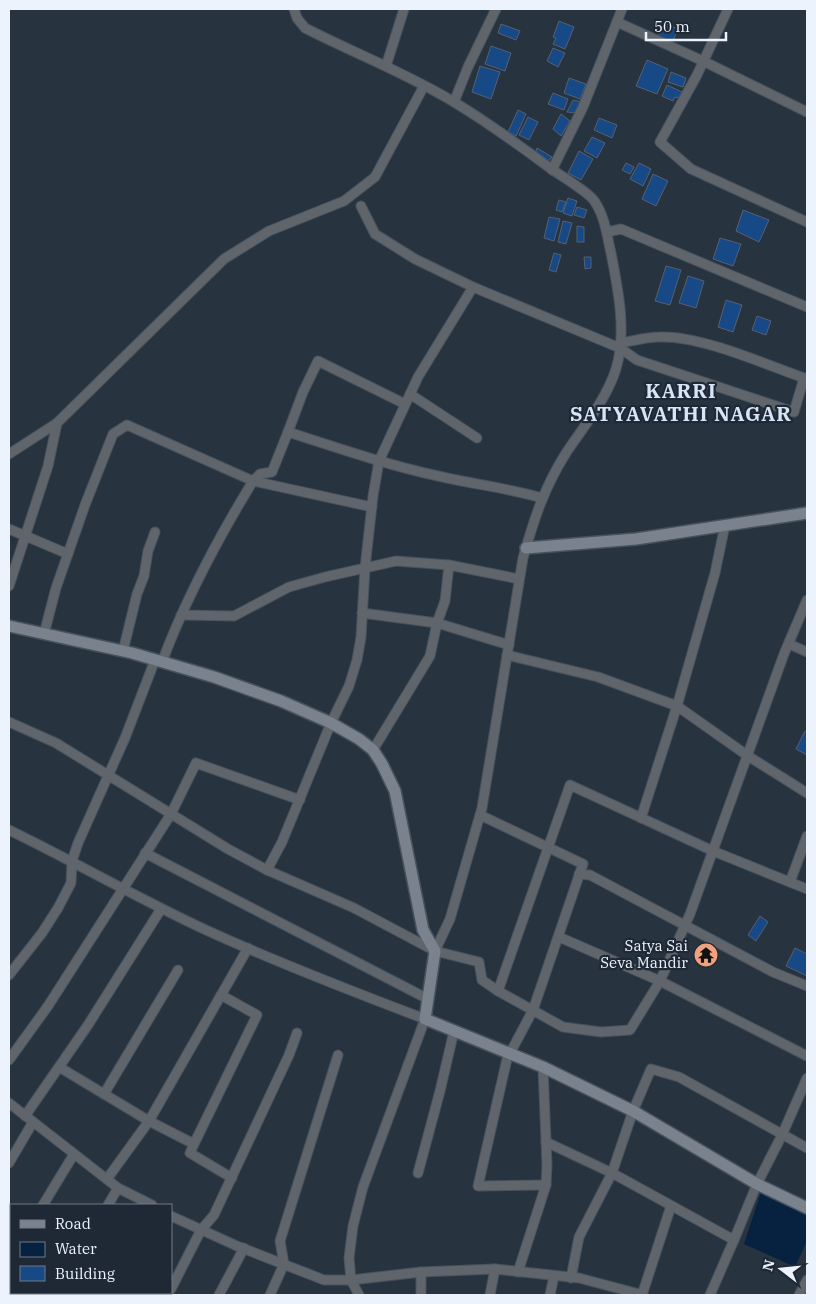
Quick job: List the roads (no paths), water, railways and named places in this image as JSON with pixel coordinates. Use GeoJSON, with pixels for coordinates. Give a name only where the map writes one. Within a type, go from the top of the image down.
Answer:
{"type":"FeatureCollection","features":[{"type":"Feature","properties":{"kind":"main road"},"geometry":{"type":"LineString","coordinates":[[526,548],[636,539],[807,513]]}},
{"type":"Feature","properties":{"kind":"main road"},"geometry":{"type":"LineString","coordinates":[[9,626],[123,651],[214,677],[280,701],[331,723],[359,738],[374,750],[395,791],[423,930],[435,951],[425,1020],[543,1067],[633,1111],[757,1184],[807,1208]]}},
{"type":"Feature","properties":{"kind":"street"},"geometry":{"type":"LineString","coordinates":[[294,9],[297,18],[305,28],[386,66],[454,102],[595,201],[607,232],[617,288],[620,345],[616,369],[604,395],[566,454],[542,498],[526,548],[480,815],[450,919],[435,951]]}},
{"type":"Feature","properties":{"kind":"street"},"geometry":{"type":"LineString","coordinates":[[386,66],[404,9]]}},
{"type":"Feature","properties":{"kind":"street"},"geometry":{"type":"LineString","coordinates":[[454,102],[468,67],[496,9]]}},
{"type":"Feature","properties":{"kind":"street"},"geometry":{"type":"LineString","coordinates":[[552,170],[583,107],[622,9]]}},
{"type":"Feature","properties":{"kind":"street"},"geometry":{"type":"LineString","coordinates":[[728,9],[660,142],[691,169],[807,222]]}},
{"type":"Feature","properties":{"kind":"street"},"geometry":{"type":"LineString","coordinates":[[617,22],[703,61],[807,112]]}},
{"type":"Feature","properties":{"kind":"street"},"geometry":{"type":"LineString","coordinates":[[9,454],[57,423],[224,259],[269,231],[344,201],[375,177],[424,86]]}},
{"type":"Feature","properties":{"kind":"street"},"geometry":{"type":"LineString","coordinates":[[361,206],[375,234],[415,259],[473,287],[620,345],[638,360],[794,412],[806,379],[716,347],[680,338],[658,336],[620,345]]}},
{"type":"Feature","properties":{"kind":"street"},"geometry":{"type":"LineString","coordinates":[[607,232],[621,229],[807,306]]}},
{"type":"Feature","properties":{"kind":"street"},"geometry":{"type":"LineString","coordinates":[[267,870],[282,842],[331,723],[349,686],[357,660],[365,568],[379,461],[410,394],[449,324],[473,287]]}},
{"type":"Feature","properties":{"kind":"street"},"geometry":{"type":"LineString","coordinates":[[9,975],[42,933],[58,908],[70,884],[72,861],[78,843],[158,661],[219,538],[253,481],[260,474],[272,472],[318,361],[405,404]]}},
{"type":"Feature","properties":{"kind":"street"},"geometry":{"type":"LineString","coordinates":[[410,394],[477,438]]}},
{"type":"Feature","properties":{"kind":"street"},"geometry":{"type":"LineString","coordinates":[[9,586],[48,466],[57,423]]}},
{"type":"Feature","properties":{"kind":"street"},"geometry":{"type":"LineString","coordinates":[[44,634],[56,588],[112,434],[126,425],[253,481],[372,507]]}},
{"type":"Feature","properties":{"kind":"street"},"geometry":{"type":"LineString","coordinates":[[288,432],[379,461],[437,476],[518,491],[542,498]]}},
{"type":"Feature","properties":{"kind":"street"},"geometry":{"type":"LineString","coordinates":[[641,818],[677,706],[715,573],[725,525]]}},
{"type":"Feature","properties":{"kind":"street"},"geometry":{"type":"LineString","coordinates":[[9,529],[68,554]]}},
{"type":"Feature","properties":{"kind":"street"},"geometry":{"type":"LineString","coordinates":[[123,651],[137,594],[144,576],[148,550],[155,532]]}},
{"type":"Feature","properties":{"kind":"street"},"geometry":{"type":"LineString","coordinates":[[181,615],[234,616],[289,587],[396,562],[449,565],[520,580]]}},
{"type":"Feature","properties":{"kind":"street"},"geometry":{"type":"LineString","coordinates":[[374,750],[430,656],[437,624],[446,602],[449,565]]}},
{"type":"Feature","properties":{"kind":"street"},"geometry":{"type":"LineString","coordinates":[[9,722],[56,744],[228,849],[267,870],[354,908],[435,951],[479,962],[482,980],[563,1027],[601,1032],[630,1030],[660,981],[685,925],[788,644],[807,600]]}},
{"type":"Feature","properties":{"kind":"street"},"geometry":{"type":"LineString","coordinates":[[362,613],[437,624],[508,650],[598,677],[677,706],[748,756],[807,793]]}},
{"type":"Feature","properties":{"kind":"street"},"geometry":{"type":"LineString","coordinates":[[788,644],[807,652]]}},
{"type":"Feature","properties":{"kind":"street"},"geometry":{"type":"LineString","coordinates":[[9,1060],[48,1006],[171,814],[196,763],[300,800]]}},
{"type":"Feature","properties":{"kind":"street"},"geometry":{"type":"LineString","coordinates":[[498,991],[570,784],[713,851],[807,889]]}},
{"type":"Feature","properties":{"kind":"street"},"geometry":{"type":"LineString","coordinates":[[480,815],[583,864],[533,1010],[507,1059],[478,1186],[546,1184]]}},
{"type":"Feature","properties":{"kind":"street"},"geometry":{"type":"LineString","coordinates":[[9,830],[72,861],[161,909],[248,948],[425,1020],[363,1188],[352,1226],[349,1258],[351,1280],[359,1295]]}},
{"type":"Feature","properties":{"kind":"street"},"geometry":{"type":"LineString","coordinates":[[790,882],[807,836]]}},
{"type":"Feature","properties":{"kind":"street"},"geometry":{"type":"LineString","coordinates":[[145,853],[428,999]]}},
{"type":"Feature","properties":{"kind":"street"},"geometry":{"type":"LineString","coordinates":[[579,874],[590,875],[773,972],[807,986]]}},
{"type":"Feature","properties":{"kind":"street"},"geometry":{"type":"LineString","coordinates":[[25,1116],[88,1025],[161,909]]}},
{"type":"Feature","properties":{"kind":"street"},"geometry":{"type":"LineString","coordinates":[[559,937],[660,981],[807,1056]]}},
{"type":"Feature","properties":{"kind":"street"},"geometry":{"type":"LineString","coordinates":[[107,1179],[149,1121],[248,948]]}},
{"type":"Feature","properties":{"kind":"street"},"geometry":{"type":"LineString","coordinates":[[104,1094],[178,970]]}},
{"type":"Feature","properties":{"kind":"street"},"geometry":{"type":"LineString","coordinates":[[221,996],[257,1015],[190,1153],[232,1178]]}},
{"type":"Feature","properties":{"kind":"street"},"geometry":{"type":"LineString","coordinates":[[418,1174],[454,1031]]}},
{"type":"Feature","properties":{"kind":"street"},"geometry":{"type":"LineString","coordinates":[[173,1283],[202,1230],[214,1214],[232,1178],[289,1055],[297,1033]]}},
{"type":"Feature","properties":{"kind":"street"},"geometry":{"type":"LineString","coordinates":[[270,1295],[284,1264],[280,1242],[338,1055]]}},
{"type":"Feature","properties":{"kind":"street"},"geometry":{"type":"LineString","coordinates":[[59,1067],[149,1121],[194,1144]]}},
{"type":"Feature","properties":{"kind":"street"},"geometry":{"type":"LineString","coordinates":[[518,1272],[546,1184],[543,1067]]}},
{"type":"Feature","properties":{"kind":"street"},"geometry":{"type":"LineString","coordinates":[[571,1278],[579,1237],[612,1173],[633,1111],[650,1069],[679,1077],[807,1148]]}},
{"type":"Feature","properties":{"kind":"street"},"geometry":{"type":"LineString","coordinates":[[710,1295],[757,1184],[782,1135],[807,1078]]}},
{"type":"Feature","properties":{"kind":"street"},"geometry":{"type":"LineString","coordinates":[[9,1104],[118,1188],[150,1204]]}},
{"type":"Feature","properties":{"kind":"street"},"geometry":{"type":"LineString","coordinates":[[9,1164],[33,1122]]}},
{"type":"Feature","properties":{"kind":"street"},"geometry":{"type":"LineString","coordinates":[[546,1142],[612,1173],[734,1240]]}},
{"type":"Feature","properties":{"kind":"street"},"geometry":{"type":"LineString","coordinates":[[44,1204],[74,1154]]}},
{"type":"Feature","properties":{"kind":"street"},"geometry":{"type":"LineString","coordinates":[[109,1204],[118,1188]]}},
{"type":"Feature","properties":{"kind":"street"},"geometry":{"type":"LineString","coordinates":[[172,1216],[324,1280],[351,1280],[421,1272],[495,1269],[571,1278],[619,1292],[642,1295],[671,1206]]}},
{"type":"Feature","properties":{"kind":"street"},"geometry":{"type":"LineString","coordinates":[[218,1295],[244,1248]]}},
{"type":"Feature","properties":{"kind":"street"},"geometry":{"type":"LineString","coordinates":[[490,1295],[495,1269]]}},
{"type":"Feature","properties":{"kind":"street"},"geometry":{"type":"LineString","coordinates":[[421,1272],[422,1295]]}},
{"type":"Feature","properties":{"kind":"street"},"geometry":{"type":"LineString","coordinates":[[550,1295],[554,1276]]}},
{"type":"Feature","properties":{"kind":"street"},"geometry":{"type":"LineString","coordinates":[[799,1295],[807,1280]]}},
{"type":"Feature","properties":{"kind":"water"},"geometry":{"type":"Polygon","coordinates":[[[764,1183],[807,1203],[807,1241],[795,1267],[744,1244],[764,1183]]]}},
{"type":"Feature","properties":{"kind":"place","name":"Satya Sai Seva Mandir"},"geometry":{"type":"Point","coordinates":[706,955]}},
{"type":"Feature","properties":{"kind":"district","name":"KARRI SATYAVATHI NAGAR"},"geometry":{"type":"Point","coordinates":[681,402]}}]}
